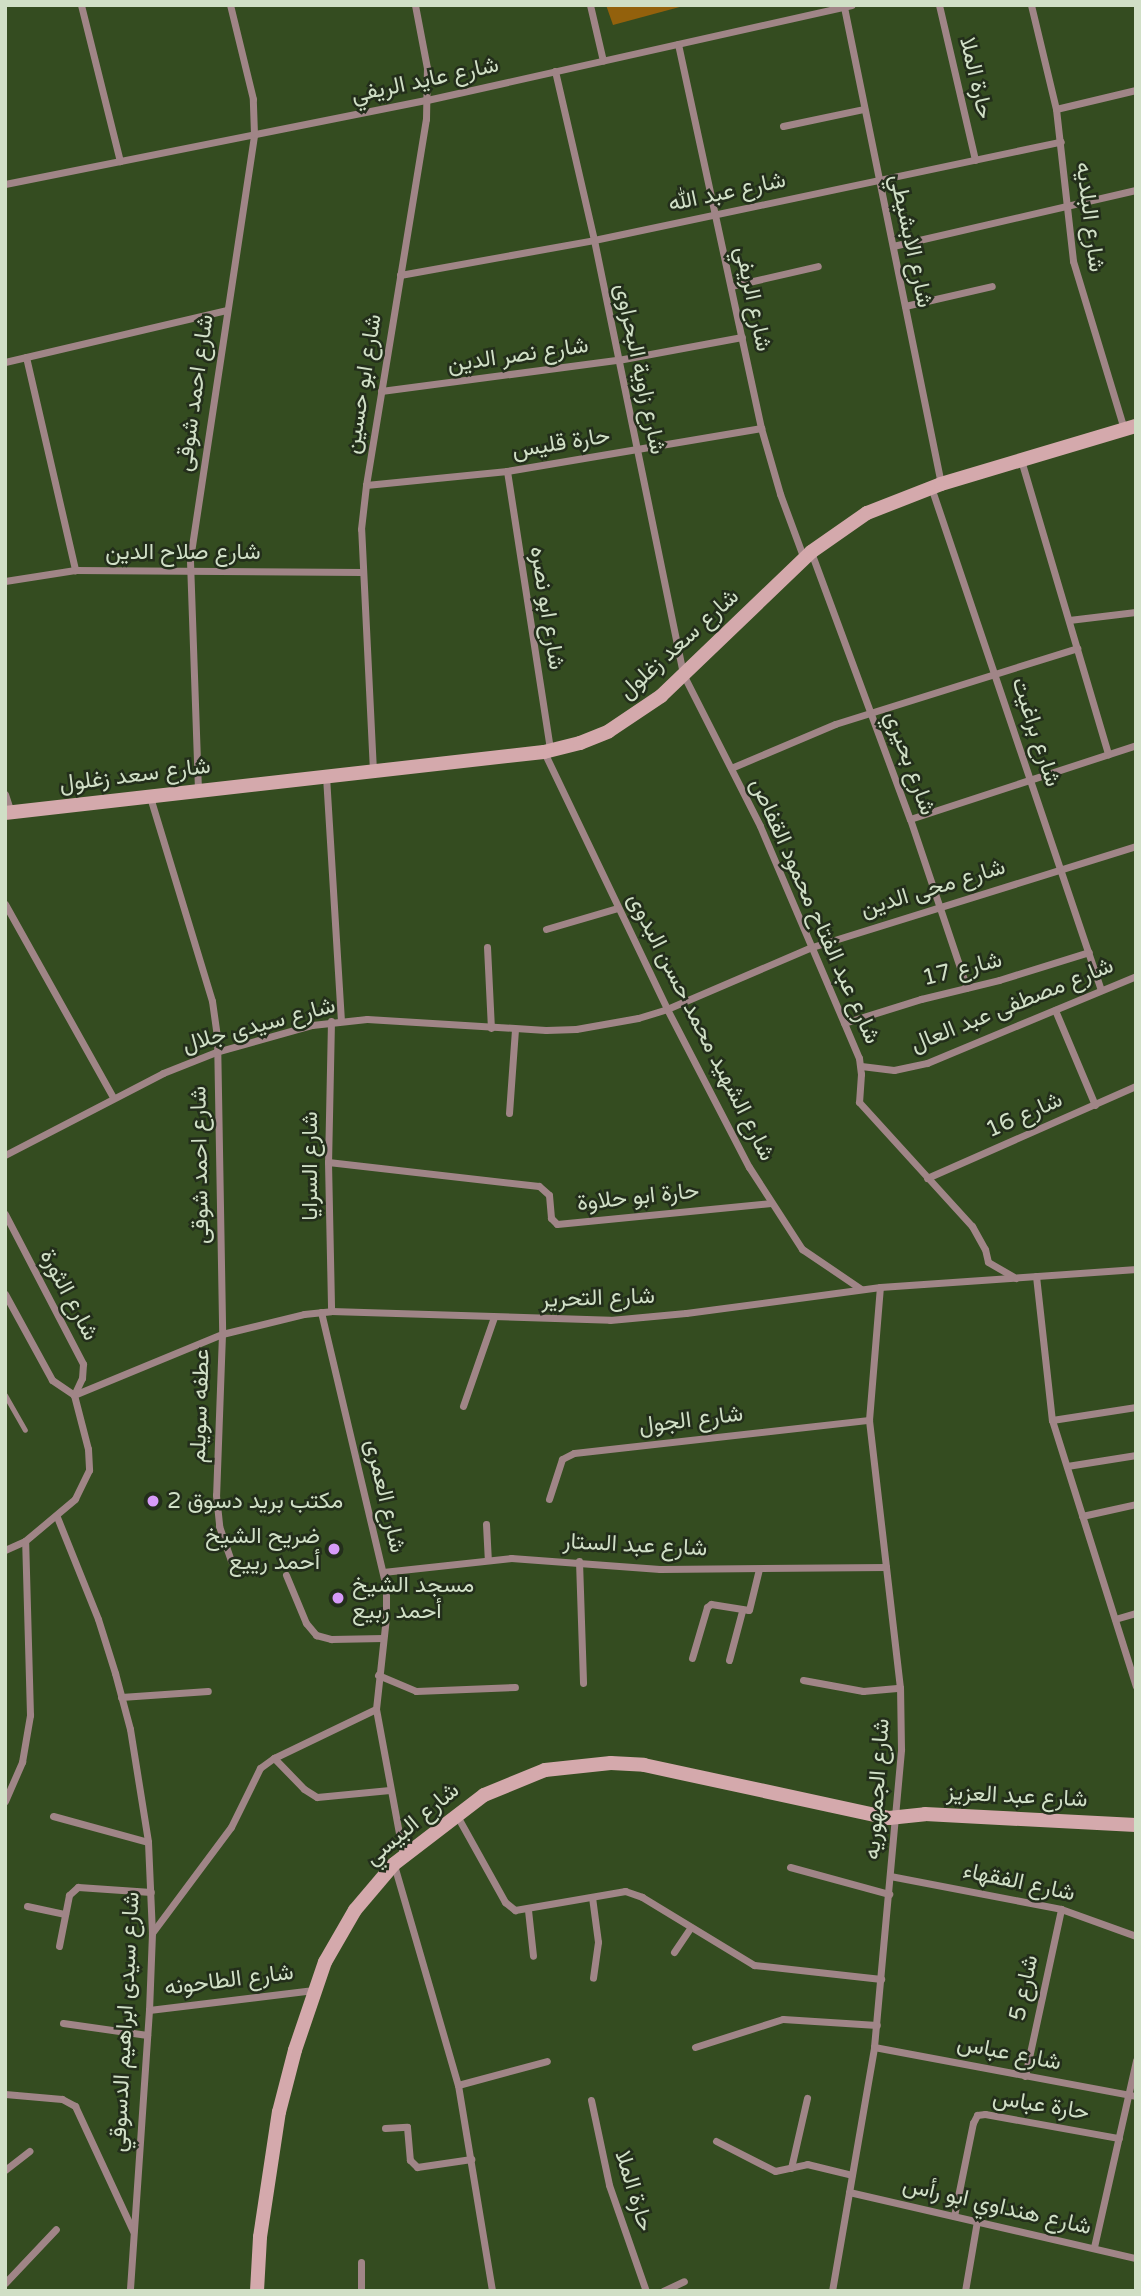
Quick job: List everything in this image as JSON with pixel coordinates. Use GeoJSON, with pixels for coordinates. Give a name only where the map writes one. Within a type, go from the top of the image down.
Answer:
{"type":"FeatureCollection","features":[{"type":"Feature","properties":{"kind":"street"},"geometry":{"type":"LineString","coordinates":[[81,5],[120,161]]}},
{"type":"Feature","properties":{"kind":"street","name":"شارع احمد شوقى"},"geometry":{"type":"LineString","coordinates":[[198,790],[190,571],[226,310],[254,134],[253,99],[230,5]]}},
{"type":"Feature","properties":{"kind":"street","name":"شارع ابو حسين"},"geometry":{"type":"LineString","coordinates":[[373,771],[362,572],[366,485],[427,100],[425,51],[415,5]]}},
{"type":"Feature","properties":{"kind":"street"},"geometry":{"type":"LineString","coordinates":[[590,5],[603,61]]}},
{"type":"Feature","properties":{"kind":"street","name":"حارة الملا"},"geometry":{"type":"LineString","coordinates":[[939,5],[975,160]]}},
{"type":"Feature","properties":{"kind":"street","name":"شارع البلديه"},"geometry":{"type":"LineString","coordinates":[[1031,5],[1056,109],[1080,288],[1130,427]]}},
{"type":"Feature","properties":{"kind":"street","name":"شارع عايد الريفي"},"geometry":{"type":"LineString","coordinates":[[5,184],[427,100],[848,6]]}},
{"type":"Feature","properties":{"kind":"street","name":"شارع الابشيطي"},"geometry":{"type":"LineString","coordinates":[[848,6],[864,109],[905,306],[936,485]]}},
{"type":"Feature","properties":{"kind":"street","name":"شارع الريفي"},"geometry":{"type":"LineString","coordinates":[[678,44],[761,428],[779,494],[808,556]]}},
{"type":"Feature","properties":{"kind":"street","name":"شارع زاوية البحراوى"},"geometry":{"type":"LineString","coordinates":[[555,71],[594,240],[683,674]]}},
{"type":"Feature","properties":{"kind":"street"},"geometry":{"type":"LineString","coordinates":[[1056,109],[1136,90]]}},
{"type":"Feature","properties":{"kind":"street"},"geometry":{"type":"LineString","coordinates":[[782,126],[864,109]]}},
{"type":"Feature","properties":{"kind":"street","name":"شارع عبد الله"},"geometry":{"type":"LineString","coordinates":[[400,275],[594,240],[1061,142]]}},
{"type":"Feature","properties":{"kind":"street"},"geometry":{"type":"LineString","coordinates":[[892,246],[1136,190]]}},
{"type":"Feature","properties":{"kind":"street"},"geometry":{"type":"LineString","coordinates":[[731,286],[818,266]]}},
{"type":"Feature","properties":{"kind":"street"},"geometry":{"type":"LineString","coordinates":[[905,306],[992,286]]}},
{"type":"Feature","properties":{"kind":"street"},"geometry":{"type":"LineString","coordinates":[[5,362],[226,310]]}},
{"type":"Feature","properties":{"kind":"street","name":"شارع نصر الدين"},"geometry":{"type":"LineString","coordinates":[[381,391],[618,360],[742,337]]}},
{"type":"Feature","properties":{"kind":"street"},"geometry":{"type":"LineString","coordinates":[[26,357],[75,570]]}},
{"type":"Feature","properties":{"kind":"street","name":"شارع سعد زغلول"},"geometry":{"type":"LineString","coordinates":[[8,813],[547,751],[609,732],[636,715],[683,674],[808,556],[867,513],[936,485],[1130,427]]}},
{"type":"Feature","properties":{"kind":"street","name":"حارة قليس"},"geometry":{"type":"LineString","coordinates":[[366,485],[506,471],[761,428]]}},
{"type":"Feature","properties":{"kind":"street"},"geometry":{"type":"LineString","coordinates":[[1021,460],[1108,754]]}},
{"type":"Feature","properties":{"kind":"street","name":"شارع ابو نصره"},"geometry":{"type":"LineString","coordinates":[[506,471],[547,751]]}},
{"type":"Feature","properties":{"kind":"street","name":"شارع براغيت"},"geometry":{"type":"LineString","coordinates":[[936,485],[1101,990]]}},
{"type":"Feature","properties":{"kind":"street","name":"شارع بحيري"},"geometry":{"type":"LineString","coordinates":[[808,556],[871,712],[967,988]]}},
{"type":"Feature","properties":{"kind":"street","name":"شارع صلاح الدين"},"geometry":{"type":"LineString","coordinates":[[5,581],[75,570],[362,572]]}},
{"type":"Feature","properties":{"kind":"street"},"geometry":{"type":"LineString","coordinates":[[1069,620],[1136,612]]}},
{"type":"Feature","properties":{"kind":"street"},"geometry":{"type":"LineString","coordinates":[[731,768],[799,737],[871,712],[1077,648]]}},
{"type":"Feature","properties":{"kind":"street","name":"شارع عبد الفتاح محمود القفاص"},"geometry":{"type":"LineString","coordinates":[[683,674],[760,826],[844,1023],[860,1066],[858,1096],[862,1107],[980,1237],[988,1262],[1016,1278]]}},
{"type":"Feature","properties":{"kind":"street"},"geometry":{"type":"LineString","coordinates":[[910,819],[1136,745]]}},
{"type":"Feature","properties":{"kind":"street","name":"شارع الشهيد محمد حسن البدوى"},"geometry":{"type":"LineString","coordinates":[[547,751],[667,1009],[771,1203],[802,1249],[862,1290]]}},
{"type":"Feature","properties":{"kind":"street"},"geometry":{"type":"LineString","coordinates":[[326,776],[341,1020]]}},
{"type":"Feature","properties":{"kind":"street"},"geometry":{"type":"LineString","coordinates":[[5,794],[8,813]]}},
{"type":"Feature","properties":{"kind":"street","name":"شارع احمد شوقى"},"geometry":{"type":"LineString","coordinates":[[150,796],[212,1001],[217,1034],[222,1334]]}},
{"type":"Feature","properties":{"kind":"street","name":"شارع محى الدين"},"geometry":{"type":"LineString","coordinates":[[667,1009],[812,947],[939,905],[1136,846]]}},
{"type":"Feature","properties":{"kind":"street"},"geometry":{"type":"LineString","coordinates":[[5,904],[113,1097]]}},
{"type":"Feature","properties":{"kind":"street"},"geometry":{"type":"LineString","coordinates":[[547,929],[618,908]]}},
{"type":"Feature","properties":{"kind":"street"},"geometry":{"type":"LineString","coordinates":[[487,947],[491,1028]]}},
{"type":"Feature","properties":{"kind":"street","name":"شارع 17"},"geometry":{"type":"LineString","coordinates":[[844,1023],[1089,952]]}},
{"type":"Feature","properties":{"kind":"street","name":"شارع مصطفى عبد العال"},"geometry":{"type":"LineString","coordinates":[[860,1066],[894,1070],[927,1063],[1136,976]]}},
{"type":"Feature","properties":{"kind":"street","name":"شارع سيدى جلال"},"geometry":{"type":"LineString","coordinates":[[5,1155],[163,1073],[216,1052],[331,1021],[367,1019],[491,1028],[576,1029],[667,1009]]}},
{"type":"Feature","properties":{"kind":"street"},"geometry":{"type":"LineString","coordinates":[[1055,1010],[1095,1104]]}},
{"type":"Feature","properties":{"kind":"street","name":"شارع السرايا"},"geometry":{"type":"LineString","coordinates":[[331,1021],[328,1163],[331,1311]]}},
{"type":"Feature","properties":{"kind":"street"},"geometry":{"type":"LineString","coordinates":[[509,1113],[515,1029]]}},
{"type":"Feature","properties":{"kind":"street","name":"شارع 16"},"geometry":{"type":"LineString","coordinates":[[928,1178],[1136,1086]]}},
{"type":"Feature","properties":{"kind":"street","name":"حارة ابو حلاوة"},"geometry":{"type":"LineString","coordinates":[[328,1163],[538,1186],[549,1195],[551,1218],[557,1224],[771,1203]]}},
{"type":"Feature","properties":{"kind":"street","name":"شارع الثورة"},"geometry":{"type":"LineString","coordinates":[[5,1214],[83,1364],[82,1378],[74,1395],[88,1449],[89,1470],[75,1499],[57,1517],[26,1541],[5,1550]]}},
{"type":"Feature","properties":{"kind":"street","name":"شارع التحرير"},"geometry":{"type":"LineString","coordinates":[[74,1395],[222,1334],[286,1317],[321,1312],[572,1321],[649,1317],[880,1287],[1136,1269]]}},
{"type":"Feature","properties":{"kind":"street"},"geometry":{"type":"LineString","coordinates":[[1036,1276],[1052,1420],[1136,1686]]}},
{"type":"Feature","properties":{"kind":"street","name":"شارع الجمهوريه"},"geometry":{"type":"LineString","coordinates":[[832,2291],[877,2025],[901,1749],[900,1688],[869,1420],[880,1287]]}},
{"type":"Feature","properties":{"kind":"street"},"geometry":{"type":"LineString","coordinates":[[5,1294],[52,1380],[74,1395]]}},
{"type":"Feature","properties":{"kind":"street","name":"شارع العمرى"},"geometry":{"type":"LineString","coordinates":[[321,1312],[383,1572],[387,1602],[376,1709],[399,1860],[458,2085],[492,2291]]}},
{"type":"Feature","properties":{"kind":"street"},"geometry":{"type":"LineString","coordinates":[[463,1406],[495,1317]]}},
{"type":"Feature","properties":{"kind":"street","name":"عطفه سويلم"},"geometry":{"type":"LineString","coordinates":[[222,1334],[216,1495],[219,1526],[230,1561]]}},
{"type":"Feature","properties":{"kind":"street"},"geometry":{"type":"LineString","coordinates":[[1052,1420],[1136,1407]]}},
{"type":"Feature","properties":{"kind":"street","name":"شارع الجول"},"geometry":{"type":"LineString","coordinates":[[549,1499],[562,1459],[573,1453],[869,1420]]}},
{"type":"Feature","properties":{"kind":"street"},"geometry":{"type":"LineString","coordinates":[[1067,1466],[1136,1455]]}},
{"type":"Feature","properties":{"kind":"street"},"geometry":{"type":"LineString","coordinates":[[1082,1516],[1136,1504]]}},
{"type":"Feature","properties":{"kind":"street","name":"شارع سيدى ابراهيم الدسوقي"},"geometry":{"type":"LineString","coordinates":[[57,1517],[98,1619],[121,1697],[140,1785],[148,1842],[152,1933],[149,2010],[130,2291]]}},
{"type":"Feature","properties":{"kind":"street"},"geometry":{"type":"LineString","coordinates":[[486,1524],[488,1558]]}},
{"type":"Feature","properties":{"kind":"street"},"geometry":{"type":"LineString","coordinates":[[5,1801],[22,1762],[30,1715],[26,1541]]}},
{"type":"Feature","properties":{"kind":"street","name":"شارع عبد الستار"},"geometry":{"type":"LineString","coordinates":[[383,1572],[488,1558],[579,1561],[660,1569],[886,1567]]}},
{"type":"Feature","properties":{"kind":"street"},"geometry":{"type":"LineString","coordinates":[[579,1561],[583,1683]]}},
{"type":"Feature","properties":{"kind":"street"},"geometry":{"type":"LineString","coordinates":[[692,1658],[709,1605],[749,1610],[759,1569]]}},
{"type":"Feature","properties":{"kind":"street"},"geometry":{"type":"LineString","coordinates":[[286,1575],[306,1623],[316,1635],[331,1639],[383,1638]]}},
{"type":"Feature","properties":{"kind":"street"},"geometry":{"type":"LineString","coordinates":[[729,1660],[742,1611]]}},
{"type":"Feature","properties":{"kind":"street"},"geometry":{"type":"LineString","coordinates":[[1115,1619],[1136,1613]]}},
{"type":"Feature","properties":{"kind":"street"},"geometry":{"type":"LineString","coordinates":[[378,1675],[416,1691],[515,1687]]}},
{"type":"Feature","properties":{"kind":"street"},"geometry":{"type":"LineString","coordinates":[[803,1680],[863,1691],[900,1688]]}},
{"type":"Feature","properties":{"kind":"street"},"geometry":{"type":"LineString","coordinates":[[121,1697],[208,1691]]}},
{"type":"Feature","properties":{"kind":"street"},"geometry":{"type":"LineString","coordinates":[[152,1933],[230,1827],[254,1775],[274,1758],[376,1709]]}},
{"type":"Feature","properties":{"kind":"street"},"geometry":{"type":"LineString","coordinates":[[274,1758],[304,1789],[317,1797],[390,1790]]}},
{"type":"Feature","properties":{"kind":"street","name":"شارع البيسي"},"geometry":{"type":"LineString","coordinates":[[257,2291],[260,2237],[279,2112],[314,1990],[350,1918],[399,1860],[456,1813],[484,1795],[545,1770],[611,1763],[644,1766],[875,1816],[896,1817]]}},
{"type":"Feature","properties":{"kind":"street"},"geometry":{"type":"LineString","coordinates":[[456,1813],[505,1902],[515,1910],[528,1910],[616,1891],[634,1893],[754,1965],[881,1979]]}},
{"type":"Feature","properties":{"kind":"street","name":"شارع عبد العزيز"},"geometry":{"type":"LineString","coordinates":[[896,1817],[934,1815],[1136,1825]]}},
{"type":"Feature","properties":{"kind":"street"},"geometry":{"type":"LineString","coordinates":[[53,1816],[148,1842]]}},
{"type":"Feature","properties":{"kind":"street"},"geometry":{"type":"LineString","coordinates":[[790,1867],[889,1894]]}},
{"type":"Feature","properties":{"kind":"street","name":"شارع الفقهاء"},"geometry":{"type":"LineString","coordinates":[[890,1876],[1061,1909],[1136,1936]]}},
{"type":"Feature","properties":{"kind":"street"},"geometry":{"type":"LineString","coordinates":[[59,1946],[69,1895],[78,1887],[151,1892]]}},
{"type":"Feature","properties":{"kind":"street"},"geometry":{"type":"LineString","coordinates":[[592,1897],[597,1942],[593,1978]]}},
{"type":"Feature","properties":{"kind":"street"},"geometry":{"type":"LineString","coordinates":[[27,1906],[65,1914]]}},
{"type":"Feature","properties":{"kind":"street","name":"شارع 5"},"geometry":{"type":"LineString","coordinates":[[1025,2076],[1061,1909]]}},
{"type":"Feature","properties":{"kind":"street"},"geometry":{"type":"LineString","coordinates":[[528,1910],[533,1956]]}},
{"type":"Feature","properties":{"kind":"street"},"geometry":{"type":"LineString","coordinates":[[674,1952],[691,1927]]}},
{"type":"Feature","properties":{"kind":"street","name":"شارع الطاحونه"},"geometry":{"type":"LineString","coordinates":[[149,2010],[314,1990]]}},
{"type":"Feature","properties":{"kind":"street"},"geometry":{"type":"LineString","coordinates":[[695,2047],[783,2019],[877,2025]]}},
{"type":"Feature","properties":{"kind":"street"},"geometry":{"type":"LineString","coordinates":[[63,2022],[147,2035]]}},
{"type":"Feature","properties":{"kind":"street","name":"شارع عباس"},"geometry":{"type":"LineString","coordinates":[[874,2047],[1132,2095]]}},
{"type":"Feature","properties":{"kind":"street"},"geometry":{"type":"LineString","coordinates":[[1094,2248],[1119,2138],[1132,2095],[1136,2060]]}},
{"type":"Feature","properties":{"kind":"street"},"geometry":{"type":"LineString","coordinates":[[458,2085],[547,2061]]}},
{"type":"Feature","properties":{"kind":"street"},"geometry":{"type":"LineString","coordinates":[[5,2094],[62,2099],[75,2106],[133,2232]]}},
{"type":"Feature","properties":{"kind":"street"},"geometry":{"type":"LineString","coordinates":[[791,2168],[807,2098]]}},
{"type":"Feature","properties":{"kind":"street","name":"حارة الملا"},"geometry":{"type":"LineString","coordinates":[[591,2100],[609,2185],[646,2291]]}},
{"type":"Feature","properties":{"kind":"street","name":"حارة عباس"},"geometry":{"type":"LineString","coordinates":[[954,2216],[973,2123],[977,2115],[985,2114],[1119,2138]]}},
{"type":"Feature","properties":{"kind":"street"},"geometry":{"type":"LineString","coordinates":[[385,2127],[407,2127],[410,2160],[417,2167],[471,2159]]}},
{"type":"Feature","properties":{"kind":"street"},"geometry":{"type":"LineString","coordinates":[[716,2141],[775,2171],[807,2164],[852,2175]]}},
{"type":"Feature","properties":{"kind":"street"},"geometry":{"type":"LineString","coordinates":[[5,2170],[29,2151]]}},
{"type":"Feature","properties":{"kind":"street","name":"شارع هنداوي ابو رأس"},"geometry":{"type":"LineString","coordinates":[[849,2192],[1136,2258]]}},
{"type":"Feature","properties":{"kind":"street"},"geometry":{"type":"LineString","coordinates":[[965,2291],[977,2221]]}},
{"type":"Feature","properties":{"kind":"street"},"geometry":{"type":"LineString","coordinates":[[5,2283],[56,2229]]}},
{"type":"Feature","properties":{"kind":"street"},"geometry":{"type":"LineString","coordinates":[[361,2262],[361,2291]]}},
{"type":"Feature","properties":{"kind":"street"},"geometry":{"type":"LineString","coordinates":[[663,2291],[684,2281]]}},
{"type":"Feature","properties":{"kind":"lane"},"geometry":{"type":"LineString","coordinates":[[5,1395],[25,1430]]}},
{"type":"Feature","properties":{"kind":"shaded area"},"geometry":{"type":"Polygon","coordinates":[[[606,5],[687,5],[613,25],[606,5]]]}},
{"type":"Feature","properties":{"kind":"place","name":"مكتب بريد دسوق 2"},"geometry":{"type":"Point","coordinates":[153,1501]}},
{"type":"Feature","properties":{"kind":"place","name":"ضريح الشيخ أحمد رييع"},"geometry":{"type":"Point","coordinates":[334,1549]}},
{"type":"Feature","properties":{"kind":"place","name":"مسجد الشيخ أحمد ربيع"},"geometry":{"type":"Point","coordinates":[338,1598]}}]}
